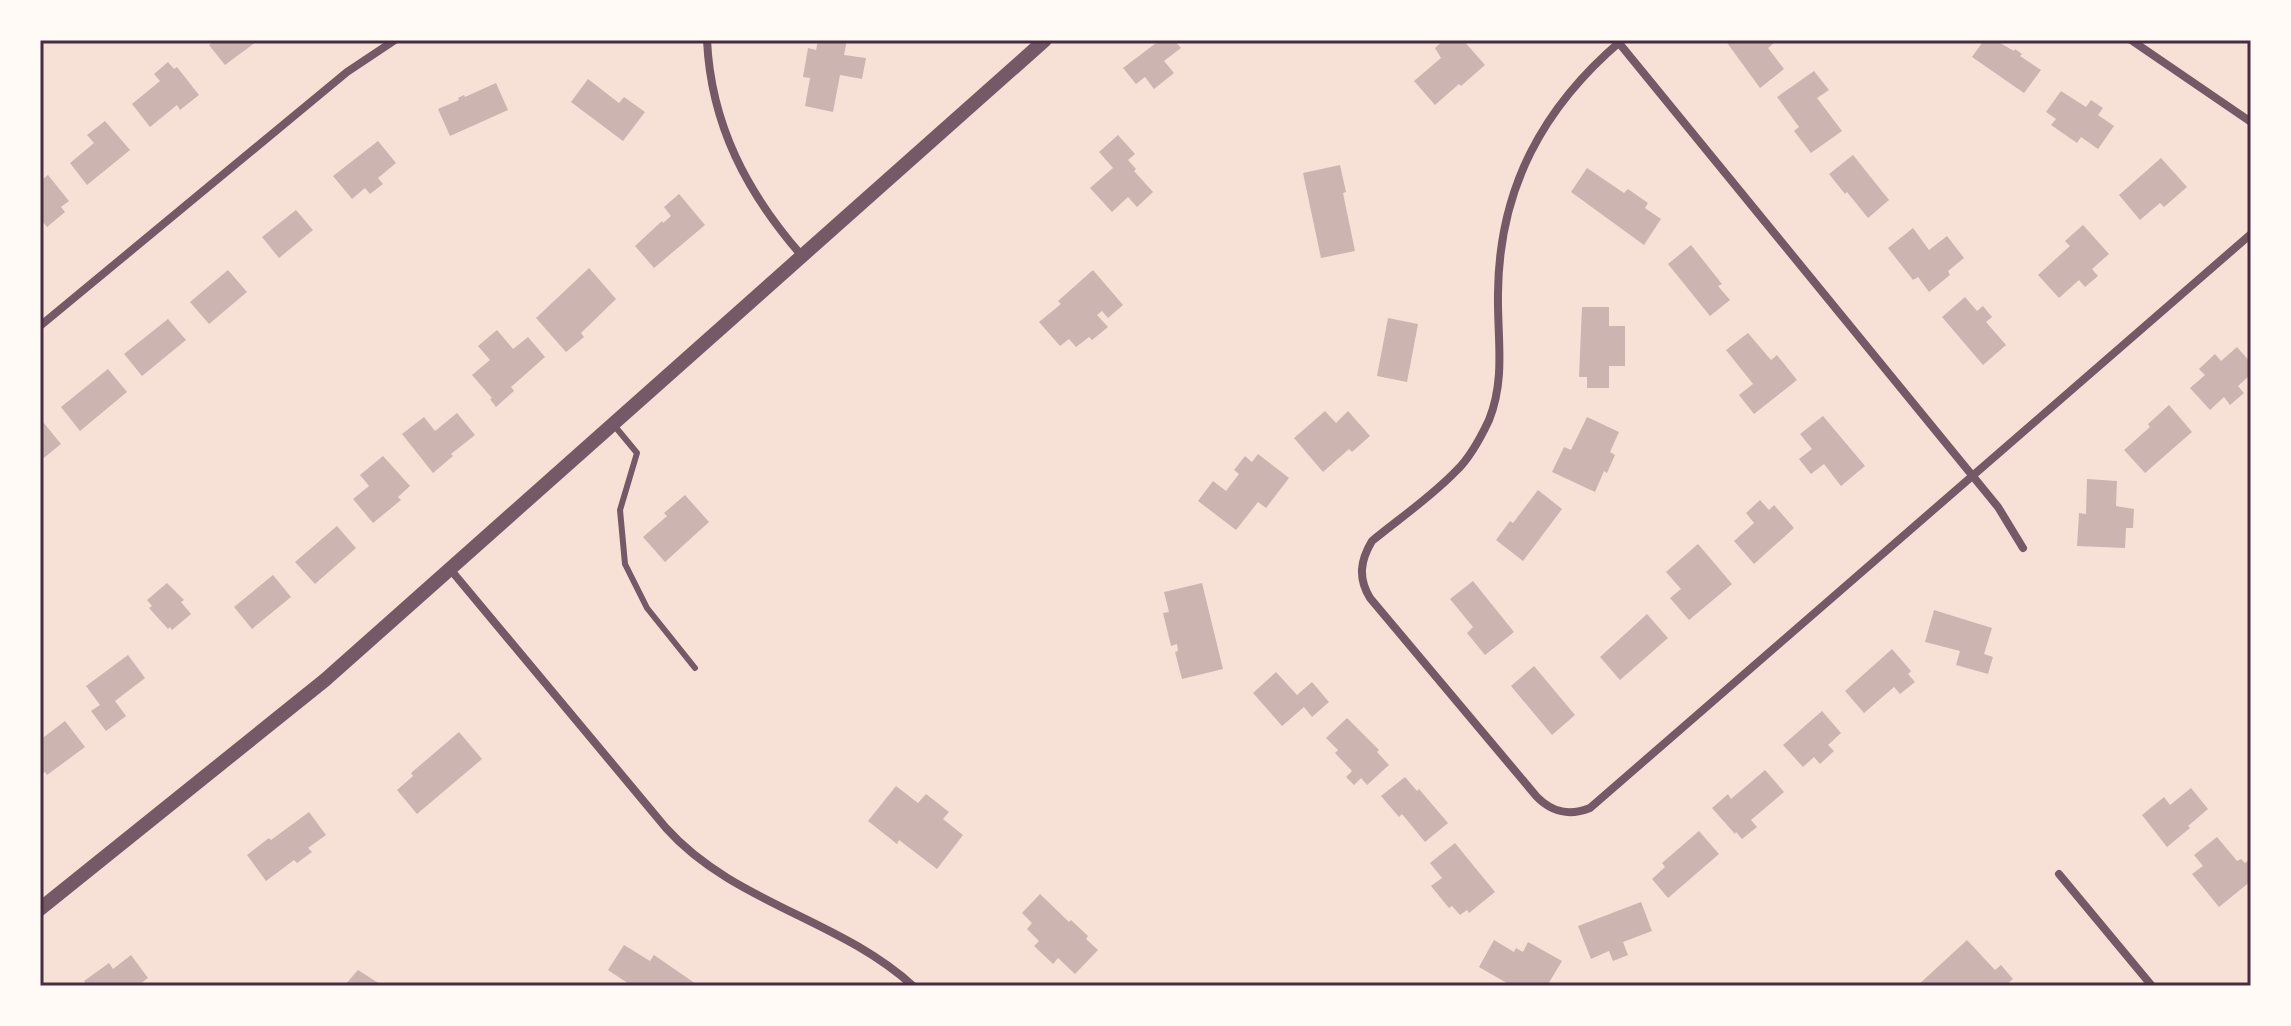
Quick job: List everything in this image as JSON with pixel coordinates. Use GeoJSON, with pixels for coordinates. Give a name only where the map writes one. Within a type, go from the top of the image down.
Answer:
{"type":"FeatureCollection","features":[{"type":"Feature","properties":{"kind":"street"},"geometry":{"type":"LineString","coordinates":[[40,326],[347,72],[395,40]]}},
{"type":"Feature","properties":{"kind":"street"},"geometry":{"type":"LineString","coordinates":[[707,40],[713,86],[732,149],[763,208],[803,257]]}},
{"type":"Feature","properties":{"kind":"street"},"geometry":{"type":"LineString","coordinates":[[40,909],[325,680],[1045,40]]}},
{"type":"Feature","properties":{"kind":"street"},"geometry":{"type":"LineString","coordinates":[[2131,40],[2251,122]]}},
{"type":"Feature","properties":{"kind":"street"},"geometry":{"type":"LineString","coordinates":[[2023,548],[1998,507],[1972,476],[1621,41],[1589,69],[1552,114],[1528,155],[1508,209],[1499,267],[1499,385],[1488,422],[1457,471],[1372,541],[1364,553],[1361,568],[1362,581],[1370,598],[1537,797],[1553,809],[1578,813],[1590,808],[1972,476],[2251,234]]}},
{"type":"Feature","properties":{"kind":"street"},"geometry":{"type":"LineString","coordinates":[[450,569],[666,828],[695,857],[735,883],[874,954],[913,986]]}},
{"type":"Feature","properties":{"kind":"street"},"geometry":{"type":"LineString","coordinates":[[2059,874],[2152,986]]}},
{"type":"Feature","properties":{"kind":"lane"},"geometry":{"type":"LineString","coordinates":[[613,424],[637,453],[620,510],[625,564],[647,608],[695,668]]}},
{"type":"Feature","properties":{"kind":"building"},"geometry":{"type":"Polygon","coordinates":[[[215,40],[256,42],[225,65],[209,45],[215,40]]]}},
{"type":"Feature","properties":{"kind":"building"},"geometry":{"type":"Polygon","coordinates":[[[818,40],[847,40],[844,55],[866,58],[862,79],[840,75],[833,112],[805,106],[810,78],[803,77],[808,48],[816,50],[818,40]]]}},
{"type":"Feature","properties":{"kind":"building"},"geometry":{"type":"Polygon","coordinates":[[[1160,40],[1174,40],[1181,48],[1164,61],[1174,73],[1154,89],[1145,77],[1136,84],[1123,68],[1160,40]]]}},
{"type":"Feature","properties":{"kind":"building"},"geometry":{"type":"Polygon","coordinates":[[[1444,40],[1463,40],[1485,65],[1435,105],[1414,81],[1441,58],[1435,48],[1444,40]]]}},
{"type":"Feature","properties":{"kind":"building"},"geometry":{"type":"Polygon","coordinates":[[[1725,40],[1778,40],[1768,48],[1784,69],[1760,88],[1725,40]]]}},
{"type":"Feature","properties":{"kind":"building"},"geometry":{"type":"Polygon","coordinates":[[[1984,40],[1995,40],[2015,49],[2041,70],[2024,93],[1972,57],[1984,40]]]}},
{"type":"Feature","properties":{"kind":"building"},"geometry":{"type":"Polygon","coordinates":[[[168,62],[174,69],[177,67],[199,95],[180,110],[177,105],[150,127],[132,104],[160,81],[154,74],[168,62]]]}},
{"type":"Feature","properties":{"kind":"building"},"geometry":{"type":"Polygon","coordinates":[[[1814,71],[1829,90],[1817,98],[1842,131],[1811,153],[1794,131],[1799,127],[1777,97],[1814,71]]]}},
{"type":"Feature","properties":{"kind":"building"},"geometry":{"type":"Polygon","coordinates":[[[588,79],[619,103],[624,97],[645,112],[623,141],[571,102],[588,79]]]}},
{"type":"Feature","properties":{"kind":"building"},"geometry":{"type":"Polygon","coordinates":[[[496,83],[508,110],[450,136],[438,109],[496,83]]]}},
{"type":"Feature","properties":{"kind":"building"},"geometry":{"type":"Polygon","coordinates":[[[2061,91],[2086,107],[2091,100],[2103,108],[2098,115],[2114,126],[2098,149],[2081,137],[2077,143],[2051,125],[2056,119],[2046,112],[2061,91]]]}},
{"type":"Feature","properties":{"kind":"building"},"geometry":{"type":"Polygon","coordinates":[[[105,121],[130,150],[87,185],[70,163],[94,143],[87,135],[105,121]]]}},
{"type":"Feature","properties":{"kind":"building"},"geometry":{"type":"Polygon","coordinates":[[[1118,135],[1135,154],[1128,160],[1136,169],[1134,171],[1153,192],[1137,207],[1128,197],[1112,212],[1090,188],[1113,168],[1099,152],[1118,135]]]}},
{"type":"Feature","properties":{"kind":"building"},"geometry":{"type":"Polygon","coordinates":[[[378,141],[396,163],[378,178],[383,184],[370,194],[365,188],[352,199],[333,176],[378,141]]]}},
{"type":"Feature","properties":{"kind":"building"},"geometry":{"type":"Polygon","coordinates":[[[1853,155],[1889,200],[1868,218],[1829,174],[1853,155]]]}},
{"type":"Feature","properties":{"kind":"building"},"geometry":{"type":"Polygon","coordinates":[[[2161,158],[2187,187],[2164,207],[2160,203],[2140,220],[2119,195],[2161,158]]]}},
{"type":"Feature","properties":{"kind":"building"},"geometry":{"type":"Polygon","coordinates":[[[1340,165],[1355,251],[1321,258],[1303,173],[1340,165]]]}},
{"type":"Feature","properties":{"kind":"building"},"geometry":{"type":"Polygon","coordinates":[[[1587,168],[1624,193],[1628,189],[1648,203],[1645,208],[1661,219],[1644,245],[1571,192],[1587,168]]]}},
{"type":"Feature","properties":{"kind":"building"},"geometry":{"type":"Polygon","coordinates":[[[48,175],[69,201],[61,207],[65,212],[47,227],[43,222],[40,224],[40,181],[48,175]]]}},
{"type":"Feature","properties":{"kind":"building"},"geometry":{"type":"Polygon","coordinates":[[[679,194],[705,225],[654,268],[635,246],[671,216],[664,207],[679,194]]]}},
{"type":"Feature","properties":{"kind":"building"},"geometry":{"type":"Polygon","coordinates":[[[296,210],[313,230],[279,258],[262,237],[296,210]]]}},
{"type":"Feature","properties":{"kind":"building"},"geometry":{"type":"Polygon","coordinates":[[[2083,225],[2109,254],[2092,269],[2098,276],[2085,287],[2079,280],[2059,298],[2038,275],[2070,246],[2065,241],[2083,225]]]}},
{"type":"Feature","properties":{"kind":"building"},"geometry":{"type":"Polygon","coordinates":[[[1913,228],[1929,250],[1947,236],[1964,258],[1948,271],[1950,275],[1929,292],[1918,277],[1913,280],[1888,248],[1913,228]]]}},
{"type":"Feature","properties":{"kind":"building"},"geometry":{"type":"Polygon","coordinates":[[[1691,245],[1722,284],[1718,286],[1730,300],[1710,316],[1668,264],[1691,245]]]}},
{"type":"Feature","properties":{"kind":"building"},"geometry":{"type":"Polygon","coordinates":[[[589,268],[616,299],[581,333],[584,337],[566,352],[536,318],[589,268]]]}},
{"type":"Feature","properties":{"kind":"building"},"geometry":{"type":"Polygon","coordinates":[[[228,270],[247,292],[209,324],[190,302],[228,270]]]}},
{"type":"Feature","properties":{"kind":"building"},"geometry":{"type":"Polygon","coordinates":[[[1093,270],[1123,305],[1108,318],[1102,311],[1097,315],[1108,327],[1092,340],[1089,337],[1076,347],[1069,339],[1060,346],[1039,322],[1093,270]]]}},
{"type":"Feature","properties":{"kind":"building"},"geometry":{"type":"Polygon","coordinates":[[[1965,297],[1977,311],[1983,306],[1992,317],[1986,322],[2006,345],[1983,365],[1942,317],[1965,297]]]}},
{"type":"Feature","properties":{"kind":"building"},"geometry":{"type":"Polygon","coordinates":[[[1582,307],[1609,307],[1609,326],[1625,326],[1625,366],[1609,366],[1609,388],[1587,388],[1587,377],[1579,377],[1582,307]]]}},
{"type":"Feature","properties":{"kind":"building"},"geometry":{"type":"Polygon","coordinates":[[[1388,318],[1418,324],[1407,382],[1377,376],[1388,318]]]}},
{"type":"Feature","properties":{"kind":"building"},"geometry":{"type":"Polygon","coordinates":[[[168,319],[186,340],[142,376],[124,354],[168,319]]]}},
{"type":"Feature","properties":{"kind":"building"},"geometry":{"type":"Polygon","coordinates":[[[497,330],[513,349],[528,337],[545,357],[511,387],[514,391],[496,407],[472,375],[490,360],[478,346],[497,330]]]}},
{"type":"Feature","properties":{"kind":"building"},"geometry":{"type":"Polygon","coordinates":[[[1748,333],[1771,360],[1777,355],[1797,380],[1754,414],[1739,395],[1753,384],[1726,350],[1748,333]]]}},
{"type":"Feature","properties":{"kind":"building"},"geometry":{"type":"Polygon","coordinates":[[[2237,347],[2251,363],[2251,374],[2238,386],[2244,393],[2230,405],[2224,397],[2210,410],[2190,388],[2205,375],[2199,369],[2215,354],[2221,361],[2237,347]]]}},
{"type":"Feature","properties":{"kind":"building"},"geometry":{"type":"Polygon","coordinates":[[[108,369],[127,392],[80,431],[61,407],[108,369]]]}},
{"type":"Feature","properties":{"kind":"building"},"geometry":{"type":"Polygon","coordinates":[[[2169,405],[2192,432],[2145,473],[2124,450],[2169,405]]]}},
{"type":"Feature","properties":{"kind":"building"},"geometry":{"type":"Polygon","coordinates":[[[1325,411],[1336,423],[1348,411],[1370,436],[1352,452],[1349,449],[1323,472],[1294,438],[1325,411]]]}},
{"type":"Feature","properties":{"kind":"building"},"geometry":{"type":"Polygon","coordinates":[[[457,413],[475,435],[433,473],[402,434],[424,417],[435,431],[457,413]]]}},
{"type":"Feature","properties":{"kind":"building"},"geometry":{"type":"Polygon","coordinates":[[[1823,416],[1865,466],[1841,486],[1824,464],[1811,474],[1799,459],[1812,449],[1800,434],[1823,416]]]}},
{"type":"Feature","properties":{"kind":"building"},"geometry":{"type":"Polygon","coordinates":[[[1587,417],[1619,432],[1610,452],[1615,455],[1595,492],[1552,472],[1564,447],[1571,450],[1587,417]]]}},
{"type":"Feature","properties":{"kind":"building"},"geometry":{"type":"Polygon","coordinates":[[[43,422],[61,444],[40,461],[40,425],[43,422]]]}},
{"type":"Feature","properties":{"kind":"building"},"geometry":{"type":"Polygon","coordinates":[[[1258,454],[1289,478],[1266,508],[1258,502],[1236,530],[1198,501],[1213,481],[1226,491],[1239,474],[1234,470],[1245,456],[1252,462],[1258,454]]]}},
{"type":"Feature","properties":{"kind":"building"},"geometry":{"type":"Polygon","coordinates":[[[383,456],[410,486],[398,497],[401,500],[373,523],[353,499],[369,486],[360,475],[383,456]]]}},
{"type":"Feature","properties":{"kind":"building"},"geometry":{"type":"Polygon","coordinates":[[[2087,479],[2117,481],[2116,506],[2134,509],[2133,528],[2126,528],[2125,548],[2077,546],[2079,513],[2086,514],[2087,479]]]}},
{"type":"Feature","properties":{"kind":"building"},"geometry":{"type":"Polygon","coordinates":[[[1538,490],[1562,509],[1523,561],[1496,540],[1538,490]]]}},
{"type":"Feature","properties":{"kind":"building"},"geometry":{"type":"Polygon","coordinates":[[[685,495],[709,522],[665,562],[643,537],[685,495]]]}},
{"type":"Feature","properties":{"kind":"building"},"geometry":{"type":"Polygon","coordinates":[[[1760,500],[1769,510],[1774,505],[1794,528],[1754,564],[1734,541],[1754,523],[1746,513],[1760,500]]]}},
{"type":"Feature","properties":{"kind":"building"},"geometry":{"type":"Polygon","coordinates":[[[337,526],[356,548],[315,584],[295,562],[337,526]]]}},
{"type":"Feature","properties":{"kind":"building"},"geometry":{"type":"Polygon","coordinates":[[[1698,544],[1732,584],[1689,620],[1670,598],[1681,589],[1666,572],[1698,544]]]}},
{"type":"Feature","properties":{"kind":"building"},"geometry":{"type":"Polygon","coordinates":[[[273,575],[291,597],[252,629],[234,607],[273,575]]]}},
{"type":"Feature","properties":{"kind":"building"},"geometry":{"type":"Polygon","coordinates":[[[1473,581],[1514,632],[1485,655],[1467,633],[1473,627],[1450,599],[1473,581]]]}},
{"type":"Feature","properties":{"kind":"building"},"geometry":{"type":"Polygon","coordinates":[[[167,583],[184,600],[181,602],[191,614],[172,630],[149,608],[152,606],[147,600],[167,583]]]}},
{"type":"Feature","properties":{"kind":"building"},"geometry":{"type":"Polygon","coordinates":[[[1202,583],[1223,669],[1182,679],[1175,652],[1178,651],[1177,644],[1171,646],[1163,613],[1169,612],[1164,592],[1202,583]]]}},
{"type":"Feature","properties":{"kind":"building"},"geometry":{"type":"Polygon","coordinates":[[[1934,610],[1992,628],[1984,654],[1993,657],[1988,674],[1956,665],[1960,651],[1925,642],[1934,610]]]}},
{"type":"Feature","properties":{"kind":"building"},"geometry":{"type":"Polygon","coordinates":[[[1647,614],[1668,638],[1620,680],[1600,657],[1647,614]]]}},
{"type":"Feature","properties":{"kind":"building"},"geometry":{"type":"Polygon","coordinates":[[[1892,649],[1911,671],[1908,674],[1915,682],[1900,694],[1894,687],[1864,713],[1845,691],[1892,649]]]}},
{"type":"Feature","properties":{"kind":"building"},"geometry":{"type":"Polygon","coordinates":[[[128,655],[145,678],[115,701],[126,716],[106,731],[91,711],[100,705],[86,686],[128,655]]]}},
{"type":"Feature","properties":{"kind":"building"},"geometry":{"type":"Polygon","coordinates":[[[1534,666],[1575,715],[1552,735],[1511,686],[1534,666]]]}},
{"type":"Feature","properties":{"kind":"building"},"geometry":{"type":"Polygon","coordinates":[[[1276,672],[1297,695],[1312,682],[1329,702],[1312,717],[1304,707],[1282,726],[1253,693],[1276,672]]]}},
{"type":"Feature","properties":{"kind":"building"},"geometry":{"type":"Polygon","coordinates":[[[1822,711],[1841,733],[1828,745],[1834,751],[1820,764],[1814,757],[1803,767],[1783,745],[1822,711]]]}},
{"type":"Feature","properties":{"kind":"building"},"geometry":{"type":"Polygon","coordinates":[[[1347,718],[1379,750],[1377,752],[1389,765],[1367,785],[1361,778],[1354,785],[1346,777],[1352,771],[1326,738],[1347,718]]]}},
{"type":"Feature","properties":{"kind":"building"},"geometry":{"type":"Polygon","coordinates":[[[65,721],[85,747],[47,775],[45,772],[40,775],[40,740],[65,721]]]}},
{"type":"Feature","properties":{"kind":"building"},"geometry":{"type":"Polygon","coordinates":[[[459,732],[482,759],[417,814],[397,790],[413,776],[411,773],[459,732]]]}},
{"type":"Feature","properties":{"kind":"building"},"geometry":{"type":"Polygon","coordinates":[[[1765,770],[1784,792],[1751,820],[1757,827],[1742,839],[1712,808],[1728,794],[1731,799],[1765,770]]]}},
{"type":"Feature","properties":{"kind":"building"},"geometry":{"type":"Polygon","coordinates":[[[1405,777],[1448,823],[1425,842],[1402,814],[1399,817],[1381,796],[1405,777]]]}},
{"type":"Feature","properties":{"kind":"building"},"geometry":{"type":"Polygon","coordinates":[[[896,786],[918,803],[926,794],[949,812],[943,819],[963,835],[937,869],[868,821],[896,786]]]}},
{"type":"Feature","properties":{"kind":"building"},"geometry":{"type":"Polygon","coordinates":[[[2191,788],[2208,809],[2167,847],[2142,815],[2164,797],[2170,805],[2191,788]]]}},
{"type":"Feature","properties":{"kind":"building"},"geometry":{"type":"Polygon","coordinates":[[[309,812],[326,835],[308,848],[312,852],[297,863],[294,860],[266,881],[247,855],[309,812]]]}},
{"type":"Feature","properties":{"kind":"building"},"geometry":{"type":"Polygon","coordinates":[[[1699,831],[1719,854],[1668,898],[1652,879],[1665,867],[1662,863],[1699,831]]]}},
{"type":"Feature","properties":{"kind":"building"},"geometry":{"type":"Polygon","coordinates":[[[2217,837],[2237,861],[2241,859],[2245,863],[2251,858],[2251,881],[2219,907],[2192,874],[2203,866],[2194,855],[2217,837]]]}},
{"type":"Feature","properties":{"kind":"building"},"geometry":{"type":"Polygon","coordinates":[[[1455,843],[1495,892],[1469,913],[1467,910],[1460,915],[1452,906],[1449,908],[1431,886],[1442,878],[1430,863],[1455,843]]]}},
{"type":"Feature","properties":{"kind":"building"},"geometry":{"type":"Polygon","coordinates":[[[1040,894],[1088,936],[1086,939],[1098,950],[1075,974],[1058,958],[1053,964],[1034,946],[1039,941],[1027,929],[1032,923],[1022,913],[1040,894]]]}},
{"type":"Feature","properties":{"kind":"building"},"geometry":{"type":"Polygon","coordinates":[[[1641,902],[1652,931],[1623,942],[1628,955],[1613,961],[1609,951],[1591,959],[1578,926],[1641,902]]]}},
{"type":"Feature","properties":{"kind":"building"},"geometry":{"type":"Polygon","coordinates":[[[1494,940],[1514,952],[1516,948],[1523,952],[1528,942],[1562,961],[1547,986],[1512,986],[1479,967],[1494,940]]]}},
{"type":"Feature","properties":{"kind":"building"},"geometry":{"type":"Polygon","coordinates":[[[1967,940],[1995,970],[2001,965],[2013,979],[2005,986],[1917,986],[1967,940]]]}},
{"type":"Feature","properties":{"kind":"building"},"geometry":{"type":"Polygon","coordinates":[[[624,945],[650,961],[654,955],[699,986],[632,986],[608,970],[624,945]]]}},
{"type":"Feature","properties":{"kind":"building"},"geometry":{"type":"Polygon","coordinates":[[[131,955],[148,978],[137,986],[87,986],[84,981],[109,963],[113,969],[131,955]]]}},
{"type":"Feature","properties":{"kind":"building"},"geometry":{"type":"Polygon","coordinates":[[[358,970],[383,986],[344,986],[358,970]]]}}]}
